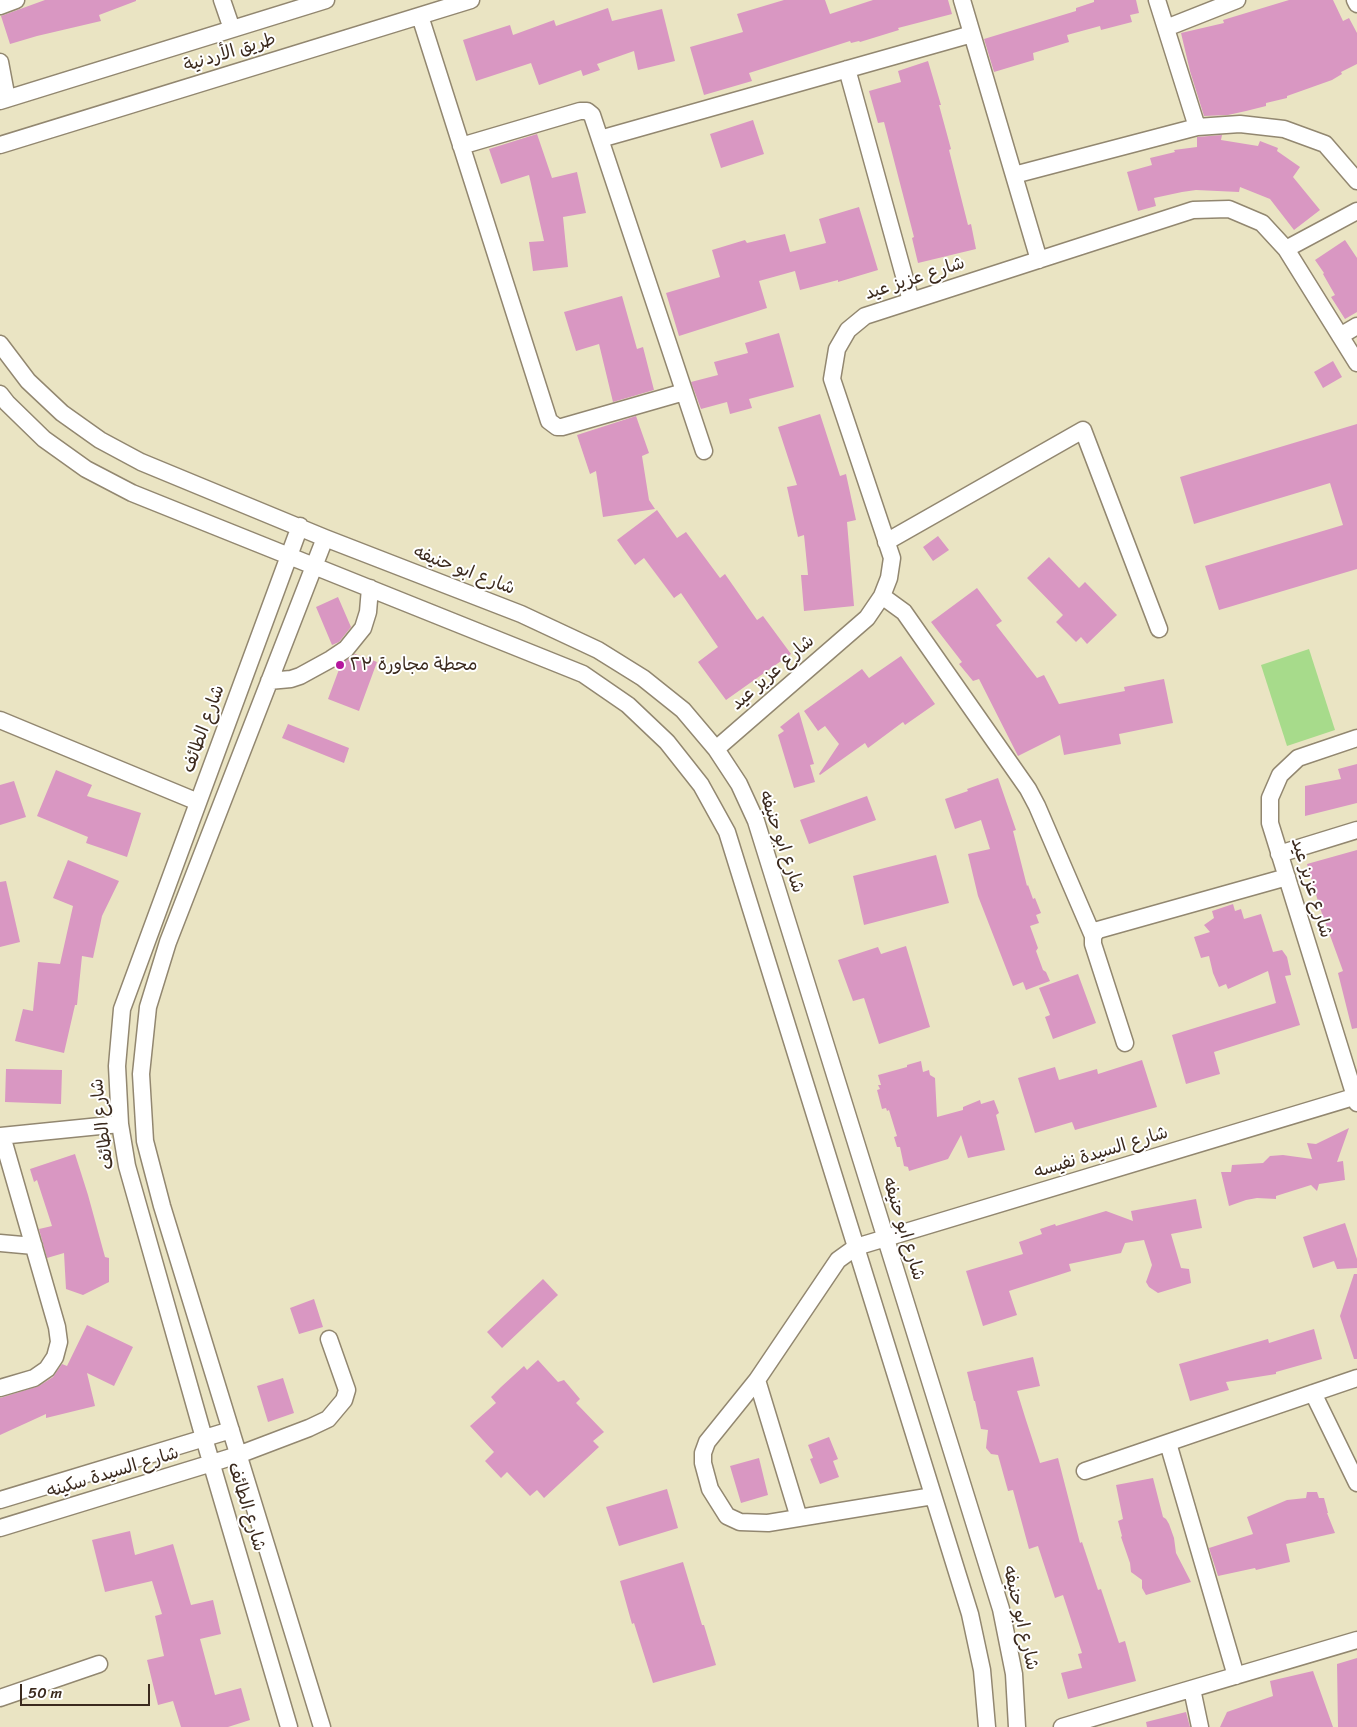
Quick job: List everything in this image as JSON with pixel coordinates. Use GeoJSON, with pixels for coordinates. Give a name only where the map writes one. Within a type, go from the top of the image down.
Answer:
{"type":"FeatureCollection","features":[{"type":"Feature","properties":{"kind":"street"},"geometry":{"type":"LineString","coordinates":[[0,6],[16,0]]}},
{"type":"Feature","properties":{"kind":"street"},"geometry":{"type":"LineString","coordinates":[[222,0],[232,29]]}},
{"type":"Feature","properties":{"kind":"street","name":"طريق الأردنية"},"geometry":{"type":"LineString","coordinates":[[0,144],[471,0]]}},
{"type":"Feature","properties":{"kind":"street"},"geometry":{"type":"LineString","coordinates":[[962,0],[1039,260]]}},
{"type":"Feature","properties":{"kind":"street"},"geometry":{"type":"LineString","coordinates":[[1158,0],[1197,127]]}},
{"type":"Feature","properties":{"kind":"street"},"geometry":{"type":"LineString","coordinates":[[1166,28],[1237,0]]}},
{"type":"Feature","properties":{"kind":"street"},"geometry":{"type":"LineString","coordinates":[[1355,0],[1357,4]]}},
{"type":"Feature","properties":{"kind":"street","name":"طريق الأردنية"},"geometry":{"type":"LineString","coordinates":[[4,100],[320,1]]}},
{"type":"Feature","properties":{"kind":"street"},"geometry":{"type":"LineString","coordinates":[[420,16],[549,421],[552,425],[562,427],[684,392]]}},
{"type":"Feature","properties":{"kind":"street"},"geometry":{"type":"LineString","coordinates":[[600,139],[972,34]]}},
{"type":"Feature","properties":{"kind":"street"},"geometry":{"type":"LineString","coordinates":[[0,62],[4,100]]}},
{"type":"Feature","properties":{"kind":"street"},"geometry":{"type":"LineString","coordinates":[[847,69],[911,301]]}},
{"type":"Feature","properties":{"kind":"street"},"geometry":{"type":"LineString","coordinates":[[461,146],[580,111],[587,111],[592,115],[704,451]]}},
{"type":"Feature","properties":{"kind":"street"},"geometry":{"type":"LineString","coordinates":[[1014,175],[1197,127],[1240,124],[1284,129],[1325,144],[1357,181]]}},
{"type":"Feature","properties":{"kind":"street","name":"شارع عزيز عيد"},"geometry":{"type":"LineString","coordinates":[[716,749],[867,618],[882,596],[889,578],[892,558],[832,378],[837,348],[848,330],[866,316],[1193,210],[1229,209],[1262,223],[1286,250],[1357,363]]}},
{"type":"Feature","properties":{"kind":"street"},"geometry":{"type":"LineString","coordinates":[[1286,250],[1357,211]]}},
{"type":"Feature","properties":{"kind":"street"},"geometry":{"type":"LineString","coordinates":[[1340,336],[1357,326]]}},
{"type":"Feature","properties":{"kind":"street","name":"شارع ابو حنيفه"},"geometry":{"type":"LineString","coordinates":[[0,344],[28,381],[62,413],[100,440],[141,462],[300,526],[325,538],[521,614],[598,650],[643,678],[682,710],[716,749],[739,784],[756,821],[1000,1609],[1014,1674],[1017,1727]]}},
{"type":"Feature","properties":{"kind":"street"},"geometry":{"type":"LineString","coordinates":[[0,394],[44,439],[86,469],[132,493],[583,674],[634,711],[667,742],[700,785],[727,832],[972,1624],[982,1670],[987,1727]]}},
{"type":"Feature","properties":{"kind":"street"},"geometry":{"type":"LineString","coordinates":[[886,542],[1083,430],[1159,629]]}},
{"type":"Feature","properties":{"kind":"street","name":"شارع الطائف"},"geometry":{"type":"LineString","coordinates":[[290,1727],[204,1438],[127,1166],[120,1124],[117,1066],[122,1009],[300,526]]}},
{"type":"Feature","properties":{"kind":"street","name":"شارع الطائف"},"geometry":{"type":"LineString","coordinates":[[322,1727],[162,1206],[145,1141],[140,1074],[148,1007],[168,942],[325,538]]}},
{"type":"Feature","properties":{"kind":"street"},"geometry":{"type":"LineString","coordinates":[[269,681],[291,679],[300,676],[346,649],[363,628],[368,612],[370,588]]}},
{"type":"Feature","properties":{"kind":"street"},"geometry":{"type":"LineString","coordinates":[[882,596],[904,612],[1028,789],[1093,936],[1093,944],[1125,1043]]}},
{"type":"Feature","properties":{"kind":"street"},"geometry":{"type":"LineString","coordinates":[[0,720],[198,802]]}},
{"type":"Feature","properties":{"kind":"street","name":"شارع عزيز عيد"},"geometry":{"type":"LineString","coordinates":[[1356,1098],[1270,823],[1270,798],[1280,775],[1298,758],[1357,738]]}},
{"type":"Feature","properties":{"kind":"street"},"geometry":{"type":"LineString","coordinates":[[1279,854],[1357,830]]}},
{"type":"Feature","properties":{"kind":"street"},"geometry":{"type":"LineString","coordinates":[[1093,936],[1098,930],[1287,877]]}},
{"type":"Feature","properties":{"kind":"street","name":"شارع السيدة نفيسه"},"geometry":{"type":"LineString","coordinates":[[856,1247],[1356,1098]]}},
{"type":"Feature","properties":{"kind":"street"},"geometry":{"type":"LineString","coordinates":[[0,1388],[34,1378],[47,1369],[55,1357],[59,1342],[57,1327],[1,1136],[120,1124]]}},
{"type":"Feature","properties":{"kind":"street"},"geometry":{"type":"LineString","coordinates":[[0,1244],[34,1246]]}},
{"type":"Feature","properties":{"kind":"street"},"geometry":{"type":"LineString","coordinates":[[856,1247],[838,1260],[758,1380],[707,1442],[703,1453],[704,1472],[710,1489],[727,1516],[740,1522],[768,1523],[933,1496]]}},
{"type":"Feature","properties":{"kind":"street","name":"شارع السيدة سكينه"},"geometry":{"type":"LineString","coordinates":[[0,1528],[238,1455],[328,1419],[344,1400],[347,1390],[330,1339]]}},
{"type":"Feature","properties":{"kind":"street"},"geometry":{"type":"LineString","coordinates":[[1085,1471],[1357,1378]]}},
{"type":"Feature","properties":{"kind":"street"},"geometry":{"type":"LineString","coordinates":[[758,1380],[799,1518]]}},
{"type":"Feature","properties":{"kind":"street"},"geometry":{"type":"LineString","coordinates":[[1314,1393],[1357,1483]]}},
{"type":"Feature","properties":{"kind":"street","name":"شارع السيدة سكينه"},"geometry":{"type":"LineString","coordinates":[[0,1500],[231,1430]]}},
{"type":"Feature","properties":{"kind":"street"},"geometry":{"type":"LineString","coordinates":[[1168,1443],[1236,1676]]}},
{"type":"Feature","properties":{"kind":"street"},"geometry":{"type":"LineString","coordinates":[[1062,1727],[1357,1640]]}},
{"type":"Feature","properties":{"kind":"street"},"geometry":{"type":"LineString","coordinates":[[0,1698],[99,1664]]}},
{"type":"Feature","properties":{"kind":"street"},"geometry":{"type":"LineString","coordinates":[[1192,1689],[1200,1727]]}},
{"type":"Feature","properties":{"kind":"green space"},"geometry":{"type":"Polygon","coordinates":[[[1309,649],[1335,730],[1287,746],[1261,665],[1309,649]]]}},
{"type":"Feature","properties":{"kind":"building"},"geometry":{"type":"Polygon","coordinates":[[[45,0],[136,1],[99,15],[101,21],[10,44],[1,16],[45,0]]]}},
{"type":"Feature","properties":{"kind":"building"},"geometry":{"type":"Polygon","coordinates":[[[784,0],[825,0],[830,14],[873,0],[948,0],[952,14],[898,28],[899,30],[860,42],[851,43],[850,41],[749,73],[752,81],[704,95],[690,47],[743,32],[737,14],[784,0]]]}},
{"type":"Feature","properties":{"kind":"building"},"geometry":{"type":"Polygon","coordinates":[[[1094,0],[1136,0],[1139,13],[1130,15],[1132,22],[1101,30],[1100,26],[1067,35],[1069,42],[1033,53],[1034,60],[994,72],[984,39],[1076,11],[1076,8],[1094,2],[1094,0]]]}},
{"type":"Feature","properties":{"kind":"building"},"geometry":{"type":"Polygon","coordinates":[[[1289,0],[1333,0],[1343,21],[1349,18],[1357,33],[1357,64],[1341,72],[1342,74],[1332,80],[1287,96],[1287,98],[1266,103],[1266,106],[1228,115],[1204,116],[1181,33],[1224,23],[1223,20],[1289,0]]]}},
{"type":"Feature","properties":{"kind":"building"},"geometry":{"type":"Polygon","coordinates":[[[608,8],[612,21],[662,9],[675,61],[638,70],[634,51],[597,64],[600,70],[583,76],[581,70],[539,85],[531,63],[476,81],[463,40],[510,25],[513,35],[554,20],[556,26],[608,8]]]}},
{"type":"Feature","properties":{"kind":"building"},"geometry":{"type":"Polygon","coordinates":[[[928,61],[941,105],[939,105],[951,149],[949,150],[968,225],[971,224],[976,249],[918,263],[912,238],[914,237],[884,122],[878,123],[869,91],[901,82],[898,71],[928,61]]]}},
{"type":"Feature","properties":{"kind":"building"},"geometry":{"type":"Polygon","coordinates":[[[753,120],[764,154],[721,168],[710,134],[753,120]]]}},
{"type":"Feature","properties":{"kind":"building"},"geometry":{"type":"Polygon","coordinates":[[[537,134],[552,178],[577,172],[586,213],[563,217],[568,267],[533,271],[529,242],[544,241],[529,175],[501,184],[489,149],[537,134]]]}},
{"type":"Feature","properties":{"kind":"building"},"geometry":{"type":"Polygon","coordinates":[[[1222,135],[1221,140],[1258,146],[1260,141],[1278,148],[1277,151],[1300,167],[1293,177],[1320,210],[1294,230],[1270,199],[1240,187],[1239,192],[1196,190],[1154,198],[1156,206],[1138,211],[1127,172],[1152,165],[1150,158],[1175,152],[1174,150],[1197,147],[1197,137],[1222,135]]]}},
{"type":"Feature","properties":{"kind":"building"},"geometry":{"type":"Polygon","coordinates":[[[859,207],[878,270],[838,282],[838,280],[800,290],[795,271],[759,281],[767,308],[679,336],[666,293],[720,277],[712,250],[745,240],[747,243],[785,234],[790,252],[826,243],[819,219],[859,207]]]}},
{"type":"Feature","properties":{"kind":"building"},"geometry":{"type":"Polygon","coordinates":[[[1345,240],[1357,258],[1357,312],[1345,319],[1331,297],[1335,295],[1315,260],[1345,240]]]}},
{"type":"Feature","properties":{"kind":"building"},"geometry":{"type":"Polygon","coordinates":[[[622,296],[637,349],[643,347],[654,390],[613,402],[599,344],[576,351],[564,312],[622,296]]]}},
{"type":"Feature","properties":{"kind":"building"},"geometry":{"type":"Polygon","coordinates":[[[779,333],[794,387],[749,399],[752,408],[730,414],[727,402],[701,409],[691,382],[718,375],[714,362],[748,353],[745,343],[779,333]]]}},
{"type":"Feature","properties":{"kind":"building"},"geometry":{"type":"Polygon","coordinates":[[[1333,361],[1342,377],[1323,388],[1314,372],[1333,361]]]}},
{"type":"Feature","properties":{"kind":"building"},"geometry":{"type":"Polygon","coordinates":[[[820,414],[840,476],[846,474],[856,520],[847,522],[854,606],[804,611],[801,575],[808,575],[804,535],[798,537],[787,487],[797,485],[778,427],[820,414]]]}},
{"type":"Feature","properties":{"kind":"building"},"geometry":{"type":"Polygon","coordinates":[[[636,416],[649,453],[642,456],[649,500],[655,509],[603,517],[596,471],[590,474],[577,435],[636,416]]]}},
{"type":"Feature","properties":{"kind":"building"},"geometry":{"type":"Polygon","coordinates":[[[1357,424],[1357,569],[1219,610],[1205,566],[1343,525],[1330,483],[1194,524],[1180,477],[1357,424]]]}},
{"type":"Feature","properties":{"kind":"building"},"geometry":{"type":"Polygon","coordinates":[[[657,510],[677,538],[686,532],[720,578],[725,574],[757,620],[763,616],[791,654],[726,700],[698,662],[718,647],[681,593],[674,598],[644,558],[635,565],[617,540],[657,510]]]}},
{"type":"Feature","properties":{"kind":"building"},"geometry":{"type":"Polygon","coordinates":[[[938,536],[949,550],[933,561],[923,547],[938,536]]]}},
{"type":"Feature","properties":{"kind":"building"},"geometry":{"type":"Polygon","coordinates":[[[1049,557],[1079,588],[1085,582],[1117,615],[1087,644],[1081,637],[1076,642],[1056,622],[1063,615],[1027,578],[1049,557]]]}},
{"type":"Feature","properties":{"kind":"building"},"geometry":{"type":"Polygon","coordinates":[[[977,588],[1002,621],[996,625],[1037,678],[1044,675],[1059,704],[1125,691],[1124,687],[1164,679],[1173,723],[1119,734],[1121,744],[1064,755],[1060,735],[1018,756],[979,679],[973,681],[959,664],[962,662],[931,622],[977,588]]]}},
{"type":"Feature","properties":{"kind":"building"},"geometry":{"type":"Polygon","coordinates":[[[338,597],[351,627],[339,642],[332,645],[316,607],[338,597]]]}},
{"type":"Feature","properties":{"kind":"building"},"geometry":{"type":"Polygon","coordinates":[[[355,654],[377,662],[359,711],[328,699],[341,664],[355,654]]]}},
{"type":"Feature","properties":{"kind":"building"},"geometry":{"type":"Polygon","coordinates":[[[901,656],[935,704],[905,725],[903,722],[868,748],[865,743],[820,775],[839,744],[825,726],[818,731],[804,711],[862,669],[869,678],[901,656]]]}},
{"type":"Feature","properties":{"kind":"building"},"geometry":{"type":"Polygon","coordinates":[[[799,712],[814,764],[810,765],[815,782],[794,788],[778,735],[784,731],[780,727],[799,712]]]}},
{"type":"Feature","properties":{"kind":"building"},"geometry":{"type":"Polygon","coordinates":[[[288,724],[349,748],[344,763],[282,738],[288,724]]]}},
{"type":"Feature","properties":{"kind":"building"},"geometry":{"type":"Polygon","coordinates":[[[1357,764],[1357,803],[1305,816],[1305,786],[1341,779],[1338,769],[1357,764]]]}},
{"type":"Feature","properties":{"kind":"building"},"geometry":{"type":"Polygon","coordinates":[[[56,770],[92,785],[87,796],[141,813],[127,857],[86,843],[88,837],[37,816],[56,770]]]}},
{"type":"Feature","properties":{"kind":"building"},"geometry":{"type":"Polygon","coordinates":[[[998,778],[1016,830],[1013,831],[1027,886],[1033,899],[1035,898],[1041,913],[1036,915],[1039,923],[1030,926],[1038,948],[1036,951],[1043,970],[1050,981],[1026,990],[1023,982],[1013,986],[978,896],[968,854],[990,849],[981,820],[955,829],[945,799],[998,778]]]}},
{"type":"Feature","properties":{"kind":"building"},"geometry":{"type":"Polygon","coordinates":[[[14,781],[26,817],[0,825],[0,785],[14,781]]]}},
{"type":"Feature","properties":{"kind":"building"},"geometry":{"type":"Polygon","coordinates":[[[867,796],[876,820],[809,844],[800,820],[867,796]]]}},
{"type":"Feature","properties":{"kind":"building"},"geometry":{"type":"Polygon","coordinates":[[[1357,850],[1357,1028],[1352,1029],[1338,973],[1343,971],[1320,908],[1307,864],[1357,850]]]}},
{"type":"Feature","properties":{"kind":"building"},"geometry":{"type":"Polygon","coordinates":[[[936,855],[949,903],[864,925],[853,876],[936,855]]]}},
{"type":"Feature","properties":{"kind":"building"},"geometry":{"type":"Polygon","coordinates":[[[68,860],[119,881],[102,916],[93,958],[82,956],[77,1005],[75,1005],[64,1053],[15,1041],[23,1009],[33,1011],[38,962],[60,964],[73,906],[53,898],[68,860]]]}},
{"type":"Feature","properties":{"kind":"building"},"geometry":{"type":"Polygon","coordinates":[[[6,881],[20,942],[0,947],[0,882],[6,881]]]}},
{"type":"Feature","properties":{"kind":"building"},"geometry":{"type":"Polygon","coordinates":[[[1233,904],[1235,911],[1241,909],[1244,919],[1261,914],[1273,952],[1282,950],[1287,957],[1291,975],[1285,976],[1300,1025],[1214,1052],[1220,1074],[1186,1084],[1172,1035],[1276,1003],[1268,971],[1228,989],[1226,984],[1219,987],[1209,956],[1201,958],[1194,937],[1210,932],[1204,925],[1214,918],[1212,911],[1233,904]]]}},
{"type":"Feature","properties":{"kind":"building"},"geometry":{"type":"Polygon","coordinates":[[[906,946],[930,1027],[879,1044],[864,998],[853,1001],[838,960],[878,947],[881,954],[906,946]]]}},
{"type":"Feature","properties":{"kind":"building"},"geometry":{"type":"Polygon","coordinates":[[[1078,974],[1096,1023],[1053,1039],[1045,1017],[1050,1015],[1039,988],[1078,974]]]}},
{"type":"Feature","properties":{"kind":"building"},"geometry":{"type":"Polygon","coordinates":[[[1142,1060],[1157,1107],[1075,1130],[1072,1122],[1035,1133],[1018,1078],[1055,1067],[1059,1080],[1097,1069],[1098,1074],[1142,1060]]]}},
{"type":"Feature","properties":{"kind":"building"},"geometry":{"type":"Polygon","coordinates":[[[921,1061],[923,1072],[929,1070],[930,1075],[935,1078],[937,1117],[963,1110],[963,1107],[980,1100],[981,1104],[994,1100],[999,1113],[996,1115],[1005,1150],[968,1158],[961,1135],[948,1159],[909,1171],[908,1167],[904,1166],[900,1147],[897,1147],[894,1137],[897,1136],[889,1110],[887,1111],[886,1108],[882,1109],[877,1090],[880,1089],[878,1085],[881,1085],[878,1075],[921,1061]]]}},
{"type":"Feature","properties":{"kind":"building"},"geometry":{"type":"Polygon","coordinates":[[[6,1069],[62,1070],[61,1104],[5,1102],[6,1069]]]}},
{"type":"Feature","properties":{"kind":"building"},"geometry":{"type":"Polygon","coordinates":[[[1349,1128],[1337,1162],[1343,1161],[1345,1180],[1319,1184],[1317,1191],[1311,1185],[1276,1196],[1276,1199],[1257,1198],[1229,1206],[1221,1172],[1231,1172],[1232,1165],[1263,1163],[1270,1156],[1283,1155],[1312,1159],[1307,1143],[1316,1144],[1349,1128]]]}},
{"type":"Feature","properties":{"kind":"building"},"geometry":{"type":"Polygon","coordinates":[[[75,1154],[105,1257],[109,1258],[109,1282],[83,1295],[66,1289],[64,1253],[47,1258],[39,1229],[52,1226],[37,1180],[34,1182],[30,1169],[75,1154]]]}},
{"type":"Feature","properties":{"kind":"building"},"geometry":{"type":"Polygon","coordinates":[[[1196,1199],[1202,1228],[1171,1234],[1181,1268],[1189,1269],[1191,1283],[1158,1293],[1149,1287],[1146,1282],[1152,1265],[1144,1240],[1125,1243],[1121,1253],[1069,1264],[1071,1271],[1009,1291],[1017,1315],[983,1326],[966,1271],[1023,1254],[1019,1242],[1042,1234],[1040,1229],[1055,1224],[1056,1226],[1106,1211],[1133,1221],[1131,1211],[1196,1199]]]}},
{"type":"Feature","properties":{"kind":"building"},"geometry":{"type":"Polygon","coordinates":[[[1345,1223],[1357,1259],[1357,1268],[1337,1269],[1334,1261],[1313,1268],[1303,1237],[1345,1223]]]}},
{"type":"Feature","properties":{"kind":"building"},"geometry":{"type":"Polygon","coordinates":[[[1354,1274],[1357,1274],[1357,1359],[1354,1359],[1340,1316],[1354,1274]]]}},
{"type":"Feature","properties":{"kind":"building"},"geometry":{"type":"Polygon","coordinates":[[[543,1279],[558,1295],[502,1348],[487,1332],[543,1279]]]}},
{"type":"Feature","properties":{"kind":"building"},"geometry":{"type":"Polygon","coordinates":[[[314,1299],[323,1327],[299,1334],[290,1308],[314,1299]]]}},
{"type":"Feature","properties":{"kind":"building"},"geometry":{"type":"Polygon","coordinates":[[[87,1325],[133,1347],[114,1386],[87,1373],[95,1406],[46,1418],[46,1414],[0,1435],[0,1398],[39,1386],[53,1377],[62,1364],[67,1366],[87,1325]]]}},
{"type":"Feature","properties":{"kind":"building"},"geometry":{"type":"Polygon","coordinates":[[[1314,1329],[1322,1359],[1276,1372],[1276,1374],[1226,1382],[1229,1390],[1190,1401],[1179,1364],[1268,1339],[1269,1343],[1314,1329]]]}},
{"type":"Feature","properties":{"kind":"building"},"geometry":{"type":"Polygon","coordinates":[[[1033,1357],[1040,1386],[1017,1391],[1025,1417],[1040,1463],[1058,1458],[1080,1543],[1082,1542],[1098,1590],[1101,1589],[1119,1643],[1125,1641],[1136,1681],[1068,1699],[1061,1673],[1082,1668],[1078,1654],[1082,1653],[1063,1595],[1055,1598],[1038,1546],[1029,1549],[1013,1490],[1008,1491],[998,1455],[991,1454],[986,1448],[988,1430],[981,1429],[967,1372],[1033,1357]]]}},
{"type":"Feature","properties":{"kind":"building"},"geometry":{"type":"Polygon","coordinates":[[[538,1360],[558,1382],[564,1380],[580,1399],[576,1403],[604,1432],[593,1441],[599,1447],[544,1498],[537,1490],[530,1496],[507,1472],[501,1478],[485,1461],[494,1452],[470,1426],[496,1403],[491,1397],[501,1387],[524,1366],[527,1370],[538,1360]]]}},
{"type":"Feature","properties":{"kind":"building"},"geometry":{"type":"Polygon","coordinates":[[[283,1378],[294,1413],[268,1422],[257,1386],[283,1378]]]}},
{"type":"Feature","properties":{"kind":"building"},"geometry":{"type":"Polygon","coordinates":[[[829,1437],[838,1459],[833,1461],[839,1477],[820,1484],[810,1459],[813,1458],[808,1445],[829,1437]]]}},
{"type":"Feature","properties":{"kind":"building"},"geometry":{"type":"Polygon","coordinates":[[[759,1458],[768,1495],[741,1503],[730,1466],[759,1458]]]}},
{"type":"Feature","properties":{"kind":"building"},"geometry":{"type":"Polygon","coordinates":[[[1153,1478],[1163,1517],[1169,1524],[1174,1538],[1176,1553],[1191,1582],[1146,1595],[1142,1588],[1142,1580],[1131,1572],[1130,1563],[1121,1537],[1118,1521],[1123,1519],[1116,1485],[1153,1478]]]}},
{"type":"Feature","properties":{"kind":"building"},"geometry":{"type":"Polygon","coordinates":[[[667,1489],[678,1528],[619,1546],[606,1507],[667,1489]]]}},
{"type":"Feature","properties":{"kind":"building"},"geometry":{"type":"Polygon","coordinates":[[[1307,1492],[1317,1492],[1319,1498],[1324,1498],[1327,1513],[1335,1533],[1286,1544],[1290,1562],[1218,1576],[1209,1548],[1253,1534],[1247,1517],[1287,1500],[1306,1498],[1307,1492]]]}},
{"type":"Feature","properties":{"kind":"building"},"geometry":{"type":"Polygon","coordinates":[[[130,1531],[135,1555],[173,1544],[191,1605],[213,1600],[221,1634],[200,1639],[215,1695],[241,1688],[250,1720],[228,1727],[181,1727],[173,1701],[158,1705],[147,1660],[164,1656],[155,1616],[162,1614],[152,1581],[105,1592],[92,1540],[130,1531]]]}},
{"type":"Feature","properties":{"kind":"building"},"geometry":{"type":"Polygon","coordinates":[[[683,1562],[716,1665],[653,1683],[634,1623],[632,1624],[620,1581],[683,1562]]]}},
{"type":"Feature","properties":{"kind":"building"},"geometry":{"type":"Polygon","coordinates":[[[1357,1658],[1357,1727],[1338,1727],[1337,1664],[1357,1658]]]}},
{"type":"Feature","properties":{"kind":"building"},"geometry":{"type":"Polygon","coordinates":[[[1313,1671],[1333,1727],[1220,1727],[1227,1712],[1273,1696],[1270,1681],[1313,1671]]]}},
{"type":"Feature","properties":{"kind":"building"},"geometry":{"type":"Polygon","coordinates":[[[1186,1712],[1190,1727],[1147,1727],[1146,1722],[1186,1712]]]}},
{"type":"Feature","properties":{"kind":"place","name":"محطة مجاورة ٢٣"},"geometry":{"type":"Point","coordinates":[340,665]}}]}
